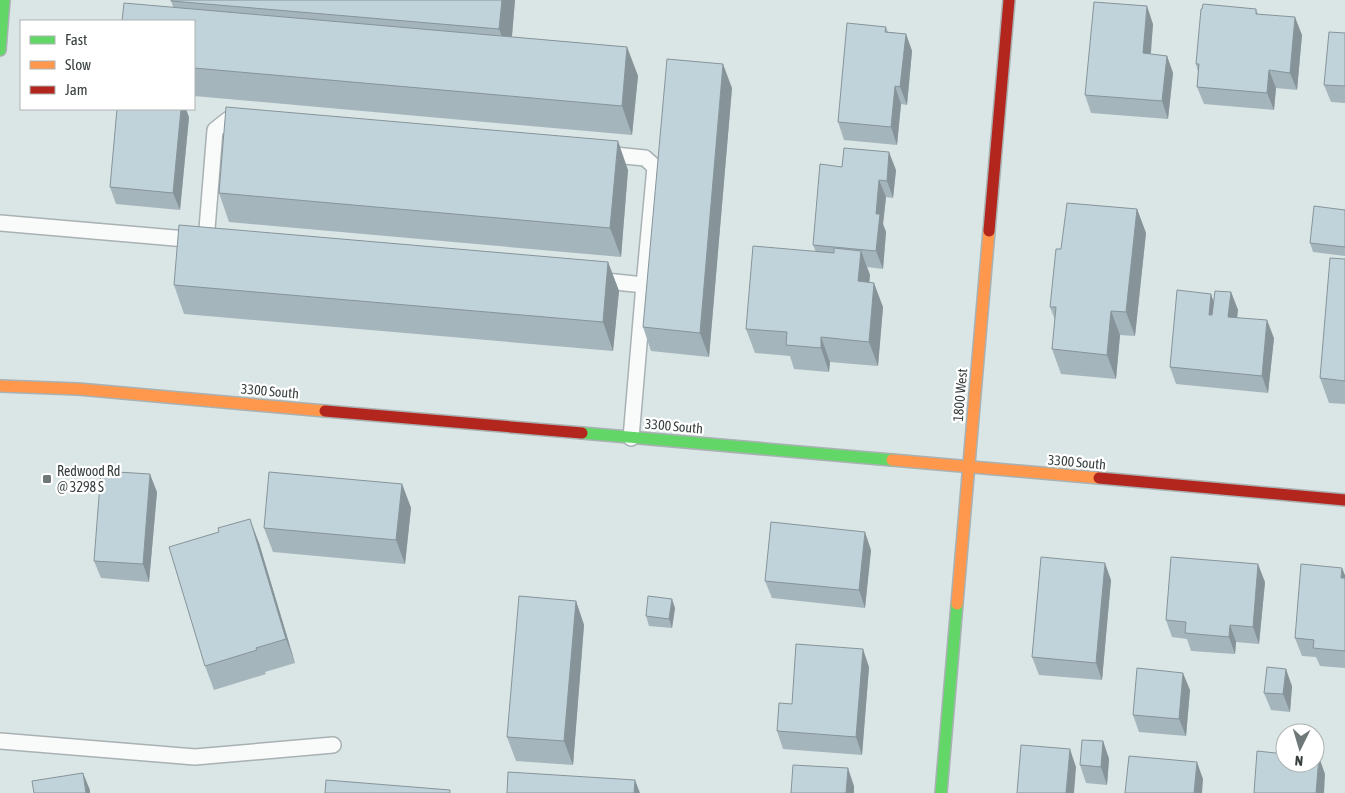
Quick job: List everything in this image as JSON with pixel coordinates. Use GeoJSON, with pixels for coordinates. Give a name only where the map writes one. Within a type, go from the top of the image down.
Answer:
{"type":"FeatureCollection","features":[{"type":"Feature","properties":{"kind":"street"},"geometry":{"type":"LineString","coordinates":[[0,50],[4,0]]}},
{"type":"Feature","properties":{"kind":"street","name":"1800 West"},"geometry":{"type":"LineString","coordinates":[[941,793],[1010,0]]}},
{"type":"Feature","properties":{"kind":"street","name":"3300 South"},"geometry":{"type":"LineString","coordinates":[[0,386],[88,390],[1345,500]]}},
{"type":"Feature","properties":{"kind":"lane"},"geometry":{"type":"LineString","coordinates":[[206,241],[215,130],[229,119],[259,122]]}},
{"type":"Feature","properties":{"kind":"lane"},"geometry":{"type":"LineString","coordinates":[[586,153],[645,158],[656,167],[631,438]]}},
{"type":"Feature","properties":{"kind":"lane"},"geometry":{"type":"LineString","coordinates":[[0,223],[225,243]]}},
{"type":"Feature","properties":{"kind":"lane"},"geometry":{"type":"LineString","coordinates":[[586,279],[644,285]]}},
{"type":"Feature","properties":{"kind":"lane"},"geometry":{"type":"LineString","coordinates":[[0,740],[196,757],[333,746]]}},
{"type":"Feature","properties":{"kind":"building"},"geometry":{"type":"Polygon","coordinates":[[[171,0],[502,0],[499,29],[171,0]]]}},
{"type":"Feature","properties":{"kind":"building"},"geometry":{"type":"Polygon","coordinates":[[[1094,2],[1147,6],[1143,53],[1167,56],[1162,101],[1085,95],[1094,2]]]}},
{"type":"Feature","properties":{"kind":"building"},"geometry":{"type":"Polygon","coordinates":[[[124,3],[627,47],[622,106],[195,68],[195,20],[122,20],[124,3]]]}},
{"type":"Feature","properties":{"kind":"building"},"geometry":{"type":"Polygon","coordinates":[[[1203,4],[1256,9],[1256,14],[1295,17],[1290,73],[1269,70],[1267,93],[1197,87],[1199,64],[1196,64],[1203,4]]]}},
{"type":"Feature","properties":{"kind":"building"},"geometry":{"type":"Polygon","coordinates":[[[847,23],[886,27],[885,32],[906,34],[900,87],[895,86],[891,127],[838,122],[847,23]]]}},
{"type":"Feature","properties":{"kind":"building"},"geometry":{"type":"Polygon","coordinates":[[[1329,32],[1345,33],[1345,86],[1324,85],[1329,32]]]}},
{"type":"Feature","properties":{"kind":"building"},"geometry":{"type":"Polygon","coordinates":[[[667,59],[723,64],[700,333],[643,327],[667,59]]]}},
{"type":"Feature","properties":{"kind":"building"},"geometry":{"type":"Polygon","coordinates":[[[226,107],[618,141],[610,228],[219,193],[226,107]]]}},
{"type":"Feature","properties":{"kind":"building"},"geometry":{"type":"Polygon","coordinates":[[[117,110],[181,110],[173,193],[110,187],[117,110]]]}},
{"type":"Feature","properties":{"kind":"building"},"geometry":{"type":"Polygon","coordinates":[[[844,148],[889,152],[887,181],[879,180],[876,214],[880,214],[876,251],[813,245],[820,164],[842,167],[844,148]]]}},
{"type":"Feature","properties":{"kind":"building"},"geometry":{"type":"Polygon","coordinates":[[[1067,203],[1137,209],[1126,312],[1111,311],[1107,355],[1052,349],[1056,307],[1050,307],[1056,249],[1061,249],[1067,203]]]}},
{"type":"Feature","properties":{"kind":"building"},"geometry":{"type":"Polygon","coordinates":[[[1314,206],[1345,210],[1345,247],[1310,243],[1314,206]]]}},
{"type":"Feature","properties":{"kind":"building"},"geometry":{"type":"Polygon","coordinates":[[[179,225],[608,262],[603,322],[174,285],[179,225]]]}},
{"type":"Feature","properties":{"kind":"building"},"geometry":{"type":"Polygon","coordinates":[[[753,246],[834,253],[834,248],[861,251],[858,281],[874,283],[869,342],[821,337],[821,348],[786,345],[787,332],[746,329],[753,246]]]}},
{"type":"Feature","properties":{"kind":"building"},"geometry":{"type":"Polygon","coordinates":[[[1330,258],[1345,259],[1345,381],[1320,378],[1330,258]]]}},
{"type":"Feature","properties":{"kind":"building"},"geometry":{"type":"Polygon","coordinates":[[[1177,290],[1211,294],[1209,315],[1212,315],[1215,291],[1231,292],[1228,317],[1267,320],[1262,376],[1170,367],[1177,290]]]}},
{"type":"Feature","properties":{"kind":"building"},"geometry":{"type":"Polygon","coordinates":[[[101,471],[150,474],[143,564],[94,561],[101,471]]]}},
{"type":"Feature","properties":{"kind":"building"},"geometry":{"type":"Polygon","coordinates":[[[269,472],[402,484],[396,540],[264,528],[269,472]]]}},
{"type":"Feature","properties":{"kind":"building"},"geometry":{"type":"Polygon","coordinates":[[[250,519],[286,639],[205,666],[169,547],[219,532],[218,528],[250,519]]]}},
{"type":"Feature","properties":{"kind":"building"},"geometry":{"type":"Polygon","coordinates":[[[771,522],[865,532],[859,590],[765,581],[771,522]]]}},
{"type":"Feature","properties":{"kind":"building"},"geometry":{"type":"Polygon","coordinates":[[[1041,557],[1105,563],[1096,663],[1032,657],[1041,557]]]}},
{"type":"Feature","properties":{"kind":"building"},"geometry":{"type":"Polygon","coordinates":[[[1171,557],[1258,564],[1253,627],[1230,625],[1229,637],[1185,633],[1186,622],[1166,620],[1171,557]]]}},
{"type":"Feature","properties":{"kind":"building"},"geometry":{"type":"Polygon","coordinates":[[[1301,564],[1342,568],[1341,578],[1345,578],[1345,651],[1313,648],[1314,640],[1295,638],[1301,564]]]}},
{"type":"Feature","properties":{"kind":"building"},"geometry":{"type":"Polygon","coordinates":[[[519,596],[576,601],[564,741],[507,737],[519,596]]]}},
{"type":"Feature","properties":{"kind":"building"},"geometry":{"type":"Polygon","coordinates":[[[648,596],[672,599],[669,619],[646,616],[648,596]]]}},
{"type":"Feature","properties":{"kind":"building"},"geometry":{"type":"Polygon","coordinates":[[[796,644],[863,649],[856,737],[777,731],[779,703],[792,704],[796,644]]]}},
{"type":"Feature","properties":{"kind":"building"},"geometry":{"type":"Polygon","coordinates":[[[1267,667],[1286,669],[1283,694],[1264,693],[1267,667]]]}},
{"type":"Feature","properties":{"kind":"building"},"geometry":{"type":"Polygon","coordinates":[[[1137,668],[1183,673],[1179,719],[1133,715],[1137,668]]]}},
{"type":"Feature","properties":{"kind":"building"},"geometry":{"type":"Polygon","coordinates":[[[1082,740],[1103,741],[1101,767],[1080,765],[1082,740]]]}},
{"type":"Feature","properties":{"kind":"building"},"geometry":{"type":"Polygon","coordinates":[[[1021,745],[1070,749],[1066,793],[1017,793],[1021,745]]]}},
{"type":"Feature","properties":{"kind":"building"},"geometry":{"type":"Polygon","coordinates":[[[1257,751],[1275,753],[1275,773],[1318,773],[1316,793],[1254,793],[1257,751]]]}},
{"type":"Feature","properties":{"kind":"building"},"geometry":{"type":"Polygon","coordinates":[[[1129,756],[1197,762],[1194,793],[1125,793],[1129,756]]]}},
{"type":"Feature","properties":{"kind":"building"},"geometry":{"type":"Polygon","coordinates":[[[793,765],[848,768],[846,793],[791,793],[793,765]]]}},
{"type":"Feature","properties":{"kind":"building"},"geometry":{"type":"Polygon","coordinates":[[[508,772],[635,780],[634,793],[507,793],[508,772]]]}},
{"type":"Feature","properties":{"kind":"building"},"geometry":{"type":"Polygon","coordinates":[[[83,773],[86,793],[34,793],[32,781],[83,773]]]}},
{"type":"Feature","properties":{"kind":"building"},"geometry":{"type":"Polygon","coordinates":[[[326,780],[450,790],[450,793],[325,793],[326,780]]]}},
{"type":"Feature","properties":{"kind":"traffic: fast"},"geometry":{"type":"LineString","coordinates":[[0,50],[4,0]]}},
{"type":"Feature","properties":{"kind":"traffic: fast"},"geometry":{"type":"LineString","coordinates":[[582,433],[892,460]]}},
{"type":"Feature","properties":{"kind":"traffic: fast"},"geometry":{"type":"LineString","coordinates":[[941,793],[957,604]]}},
{"type":"Feature","properties":{"kind":"traffic: slow"},"geometry":{"type":"LineString","coordinates":[[957,604],[989,231]]}},
{"type":"Feature","properties":{"kind":"traffic: slow"},"geometry":{"type":"LineString","coordinates":[[0,386],[78,389],[325,411]]}},
{"type":"Feature","properties":{"kind":"traffic: slow"},"geometry":{"type":"LineString","coordinates":[[892,460],[1099,478]]}},
{"type":"Feature","properties":{"kind":"traffic: jam"},"geometry":{"type":"LineString","coordinates":[[989,231],[1009,0]]}},
{"type":"Feature","properties":{"kind":"traffic: jam"},"geometry":{"type":"LineString","coordinates":[[325,411],[582,433]]}},
{"type":"Feature","properties":{"kind":"traffic: jam"},"geometry":{"type":"LineString","coordinates":[[1099,478],[1345,500]]}},
{"type":"Feature","properties":{"kind":"place","name":"Redwood Rd @ 3298 S"},"geometry":{"type":"Point","coordinates":[47,479]}}]}
